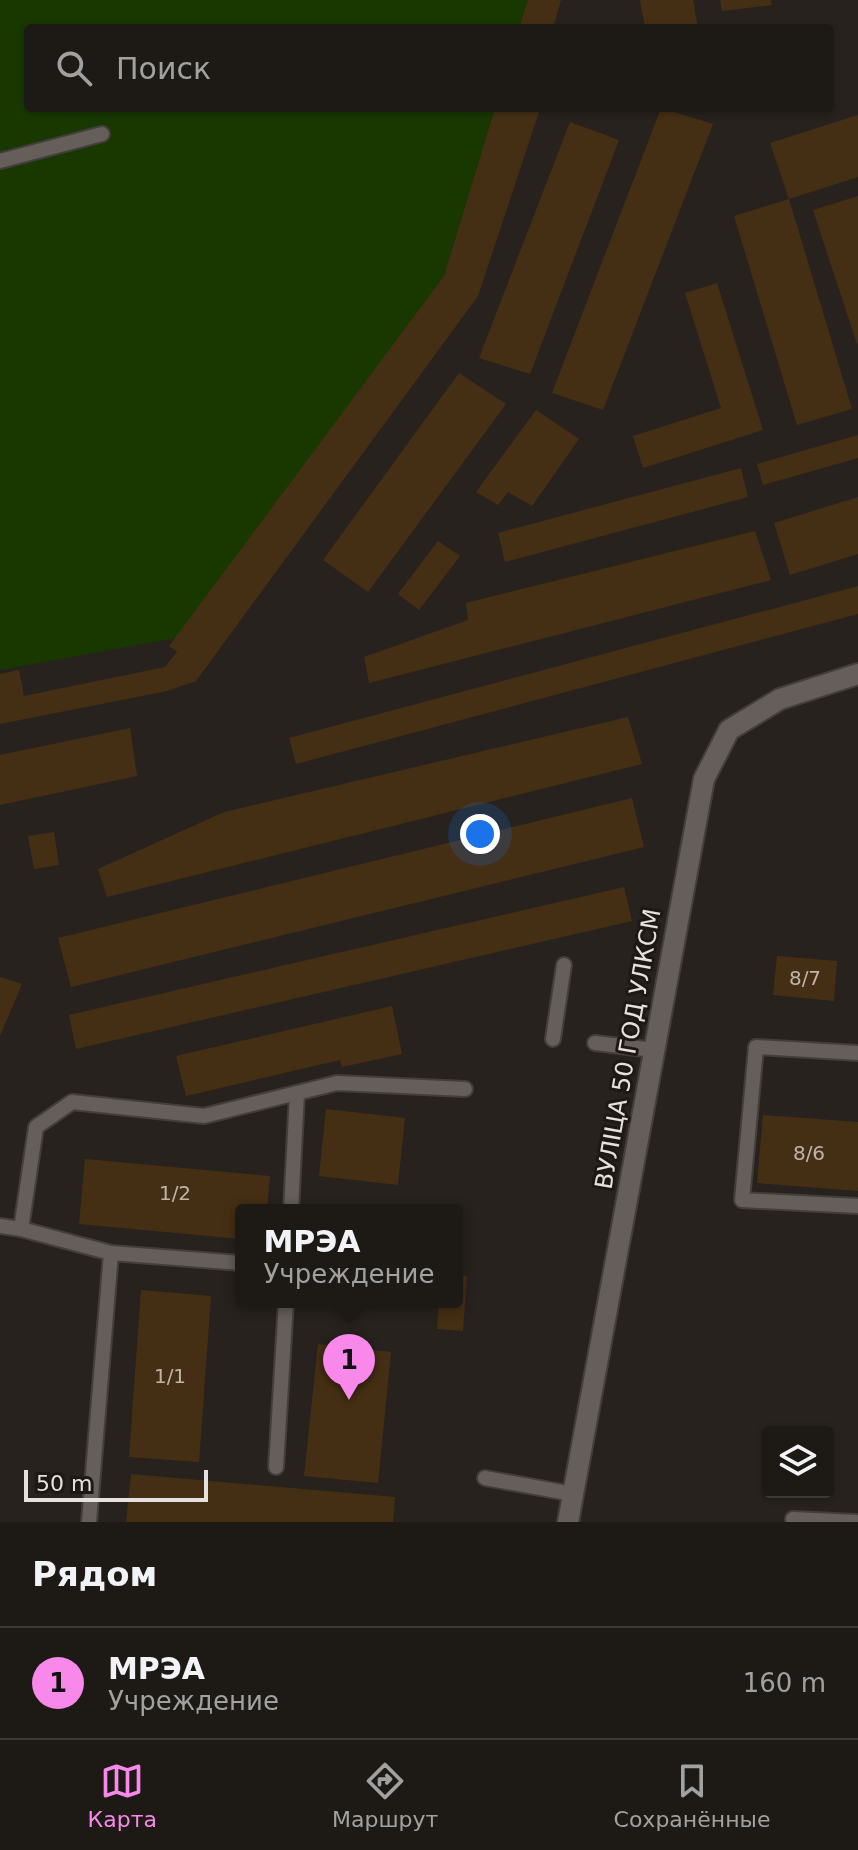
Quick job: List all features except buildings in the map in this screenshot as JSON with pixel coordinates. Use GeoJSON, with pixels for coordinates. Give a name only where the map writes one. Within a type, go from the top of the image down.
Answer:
{"type":"FeatureCollection","features":[{"type":"Feature","properties":{"kind":"main road","name":"ВУЛІЦА 50 ГОД УЛКСМ"},"geometry":{"type":"LineString","coordinates":[[568,1522],[704,779],[729,730],[780,699],[858,674]]}},
{"type":"Feature","properties":{"kind":"lane"},"geometry":{"type":"LineString","coordinates":[[0,161],[102,134]]}},
{"type":"Feature","properties":{"kind":"lane"},"geometry":{"type":"LineString","coordinates":[[553,1039],[564,965]]}},
{"type":"Feature","properties":{"kind":"lane"},"geometry":{"type":"LineString","coordinates":[[595,1043],[654,1050]]}},
{"type":"Feature","properties":{"kind":"lane"},"geometry":{"type":"LineString","coordinates":[[858,1053],[756,1047],[742,1200],[858,1206]]}},
{"type":"Feature","properties":{"kind":"lane"},"geometry":{"type":"LineString","coordinates":[[21,1229],[36,1127],[72,1102],[204,1116],[337,1083],[465,1089]]}},
{"type":"Feature","properties":{"kind":"lane"},"geometry":{"type":"LineString","coordinates":[[291,1204],[297,1093]]}},
{"type":"Feature","properties":{"kind":"lane"},"geometry":{"type":"LineString","coordinates":[[0,1226],[111,1253],[235,1263]]}},
{"type":"Feature","properties":{"kind":"lane"},"geometry":{"type":"LineString","coordinates":[[89,1522],[111,1253]]}},
{"type":"Feature","properties":{"kind":"lane"},"geometry":{"type":"LineString","coordinates":[[276,1467],[286,1308]]}},
{"type":"Feature","properties":{"kind":"lane"},"geometry":{"type":"LineString","coordinates":[[485,1478],[573,1494]]}},
{"type":"Feature","properties":{"kind":"lane"},"geometry":{"type":"LineString","coordinates":[[793,1519],[856,1522]]}},
{"type":"Feature","properties":{"kind":"green space"},"geometry":{"type":"Polygon","coordinates":[[[0,0],[528,0],[520,24],[24,24],[24,112],[494,112],[444,276],[176,638],[0,670],[0,0]]]}},
{"type":"Feature","properties":{"kind":"place","name":"МРЭА"},"geometry":{"type":"Point","coordinates":[349,1400]}}]}
